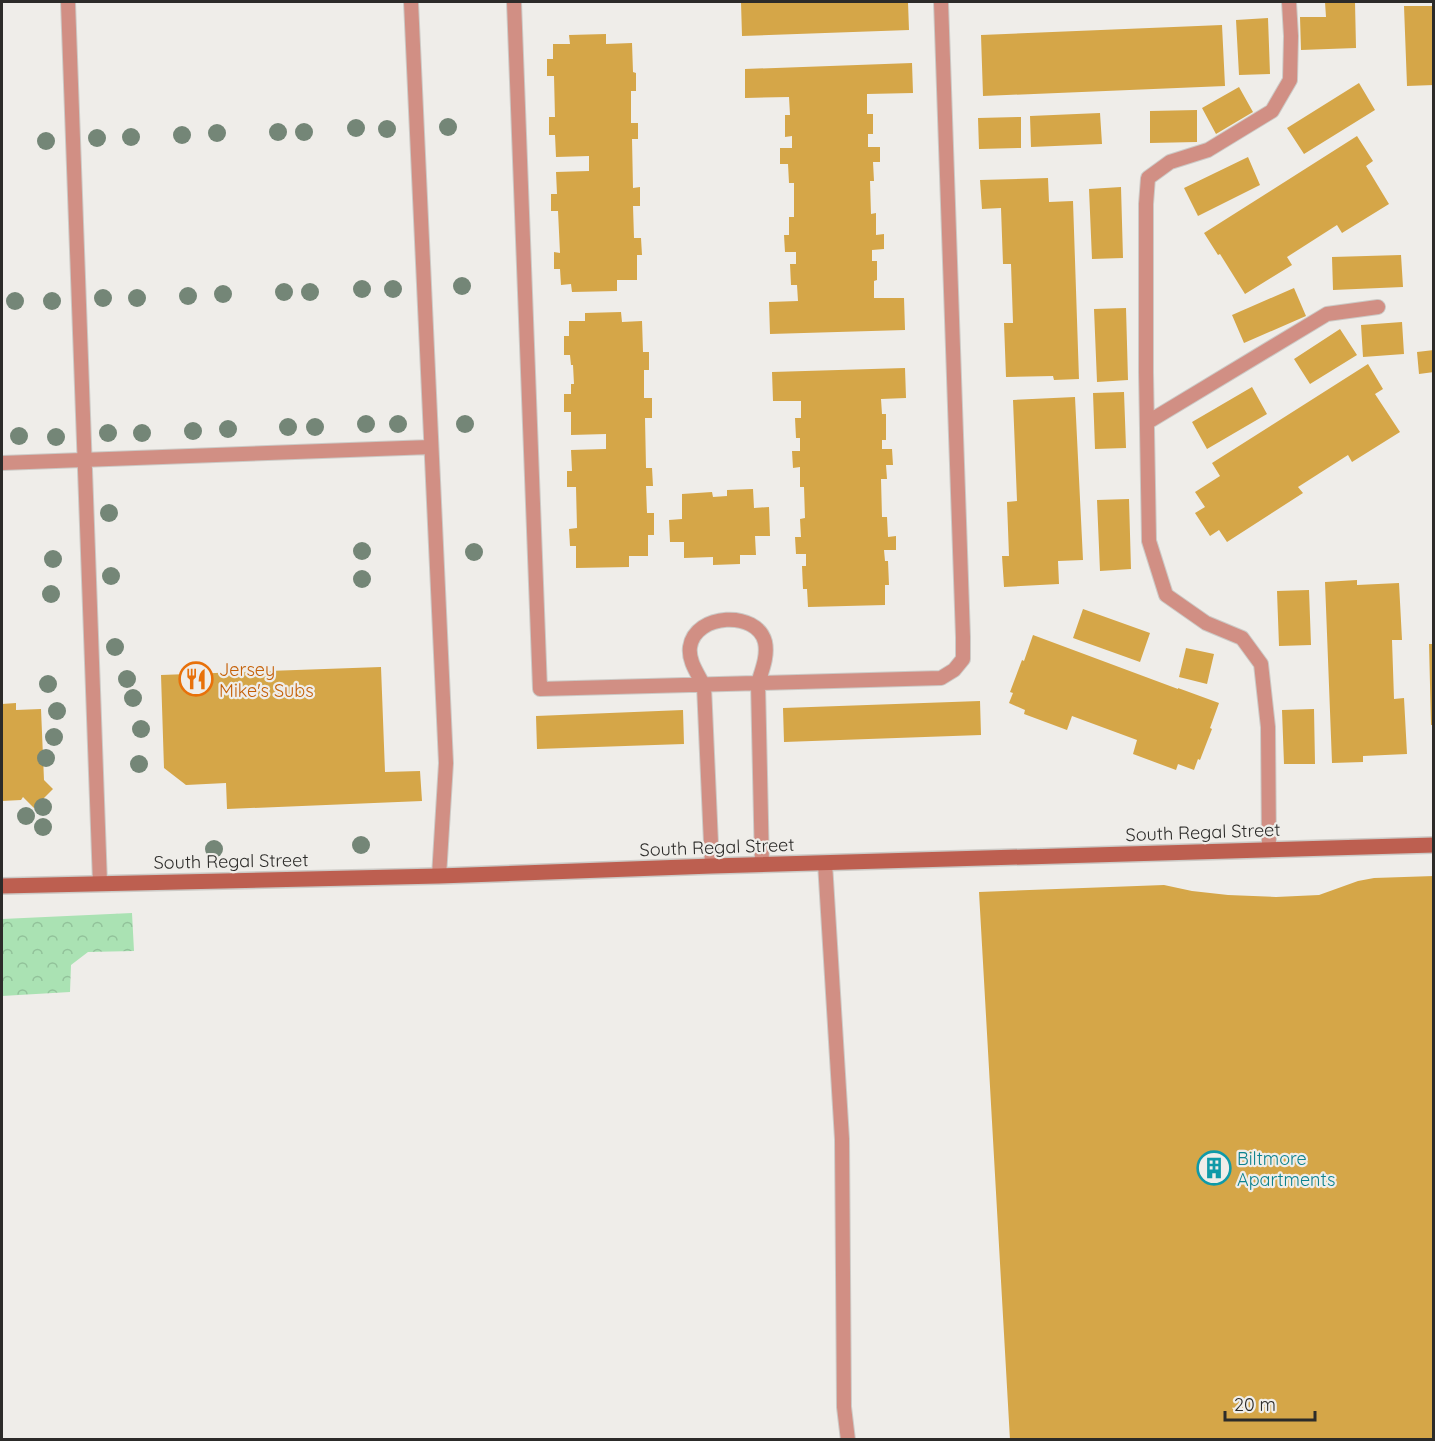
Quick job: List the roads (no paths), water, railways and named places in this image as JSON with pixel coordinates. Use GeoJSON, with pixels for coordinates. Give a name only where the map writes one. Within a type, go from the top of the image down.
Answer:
{"type":"FeatureCollection","features":[{"type":"Feature","properties":{"kind":"main road","name":"South Regal Street"},"geometry":{"type":"LineString","coordinates":[[2,886],[439,876],[1434,845]]}},
{"type":"Feature","properties":{"kind":"lane"},"geometry":{"type":"LineString","coordinates":[[68,2],[100,883]]}},
{"type":"Feature","properties":{"kind":"lane"},"geometry":{"type":"LineString","coordinates":[[411,2],[446,763],[439,876]]}},
{"type":"Feature","properties":{"kind":"lane"},"geometry":{"type":"LineString","coordinates":[[514,2],[540,689],[941,678],[954,670],[963,659],[941,2]]}},
{"type":"Feature","properties":{"kind":"lane"},"geometry":{"type":"LineString","coordinates":[[1269,850],[1268,726],[1261,664],[1242,638],[1206,623],[1166,595],[1149,541],[1146,204],[1148,178],[1170,162],[1208,150],[1272,111],[1290,80],[1289,2]]}},
{"type":"Feature","properties":{"kind":"lane"},"geometry":{"type":"LineString","coordinates":[[1148,422],[1327,314],[1378,307]]}},
{"type":"Feature","properties":{"kind":"lane"},"geometry":{"type":"LineString","coordinates":[[2,463],[430,447]]}},
{"type":"Feature","properties":{"kind":"lane"},"geometry":{"type":"LineString","coordinates":[[712,866],[704,686],[692,663],[690,648],[694,635],[703,627],[713,622],[735,620],[749,623],[760,632],[765,642],[765,658],[758,683],[762,865]]}},
{"type":"Feature","properties":{"kind":"lane"},"geometry":{"type":"LineString","coordinates":[[825,863],[842,1139],[844,1407],[848,1440]]}},
{"type":"Feature","properties":{"kind":"place","name":"Jersey Mike's Subs"},"geometry":{"type":"Point","coordinates":[196,679]}},
{"type":"Feature","properties":{"kind":"place","name":"Biltmore Apartments"},"geometry":{"type":"Point","coordinates":[1214,1168]}}]}
